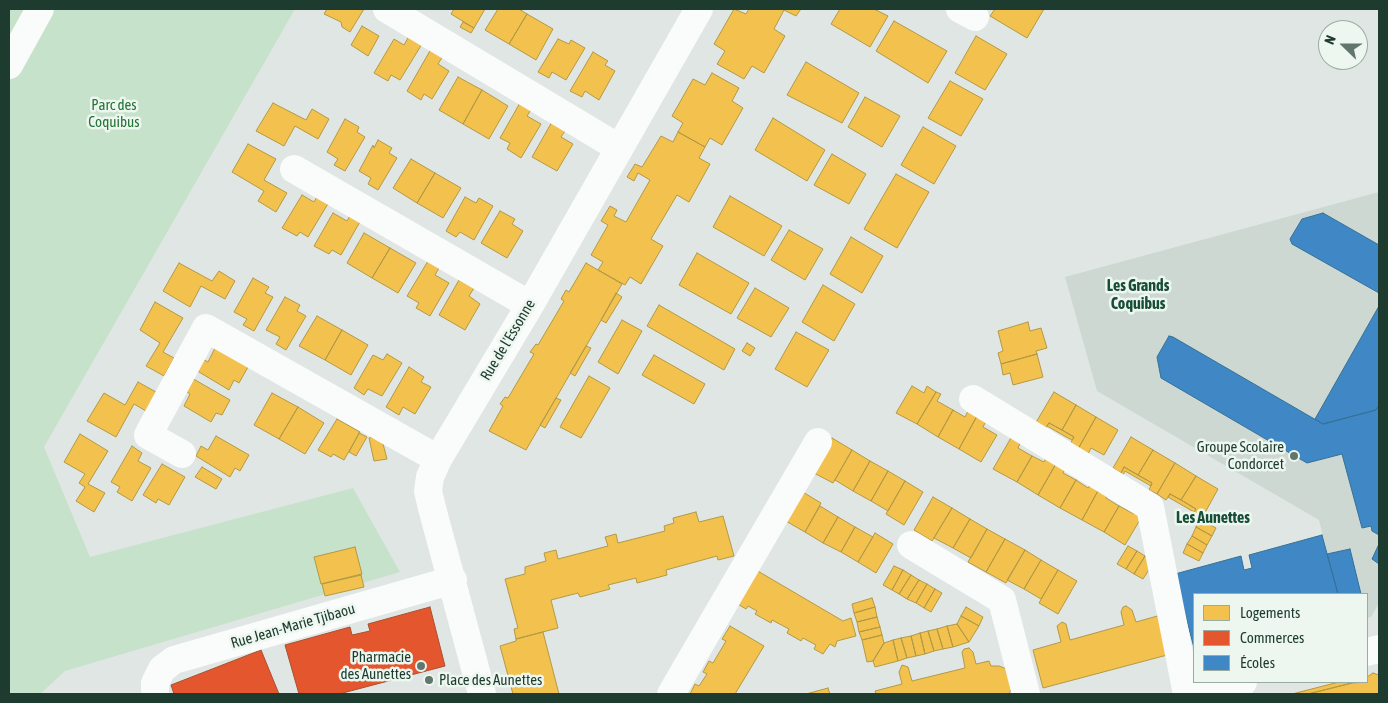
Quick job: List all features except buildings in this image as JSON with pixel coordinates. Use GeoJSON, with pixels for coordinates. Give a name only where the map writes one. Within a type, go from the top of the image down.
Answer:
{"type":"FeatureCollection","features":[{"type":"Feature","properties":{"kind":"street"},"geometry":{"type":"LineString","coordinates":[[9,65],[40,9]]}},
{"type":"Feature","properties":{"kind":"street"},"geometry":{"type":"LineString","coordinates":[[387,9],[619,148]]}},
{"type":"Feature","properties":{"kind":"street","name":"Rue de l'Essonne"},"geometry":{"type":"LineString","coordinates":[[482,694],[428,491],[430,477],[438,459],[530,305],[699,9]]}},
{"type":"Feature","properties":{"kind":"street"},"geometry":{"type":"LineString","coordinates":[[294,168],[530,305]]}},
{"type":"Feature","properties":{"kind":"street"},"geometry":{"type":"LineString","coordinates":[[182,454],[148,435],[206,328],[438,459]]}},
{"type":"Feature","properties":{"kind":"street"},"geometry":{"type":"LineString","coordinates":[[973,399],[1150,507],[1187,694]]}},
{"type":"Feature","properties":{"kind":"street"},"geometry":{"type":"LineString","coordinates":[[671,694],[818,442]]}},
{"type":"Feature","properties":{"kind":"street"},"geometry":{"type":"LineString","coordinates":[[912,545],[1002,600],[1026,694]]}},
{"type":"Feature","properties":{"kind":"street","name":"Rue Jean-Marie Tjibaou"},"geometry":{"type":"LineString","coordinates":[[155,694],[155,683],[162,669],[174,660],[452,580]]}},
{"type":"Feature","properties":{"kind":"street"},"geometry":{"type":"LineString","coordinates":[[1191,694],[1239,683]]}},
{"type":"Feature","properties":{"kind":"shaded area","name":"Groupe Scolaire Condorcet"},"geometry":{"type":"Polygon","coordinates":[[[1379,192],[1379,603],[1371,617],[1368,618],[1368,593],[1338,593],[1319,520],[1097,391],[1065,277],[1379,192]]]}},
{"type":"Feature","properties":{"kind":"green space","name":"Parc des Coquibus"},"geometry":{"type":"Polygon","coordinates":[[[9,9],[295,9],[44,447],[90,557],[353,488],[400,572],[65,671],[40,694],[9,694],[9,9]]]}},
{"type":"Feature","properties":{"kind":"place","name":"Groupe Scolaire Condorcet"},"geometry":{"type":"Point","coordinates":[1294,456]}},
{"type":"Feature","properties":{"kind":"place","name":"Pharmacie des Aunettes"},"geometry":{"type":"Point","coordinates":[421,666]}},
{"type":"Feature","properties":{"kind":"place","name":"Place des Aunettes"},"geometry":{"type":"Point","coordinates":[429,680]}},
{"type":"Feature","properties":{"kind":"district","name":"Les Grands Coquibus"},"geometry":{"type":"Point","coordinates":[1138,295]}},
{"type":"Feature","properties":{"kind":"district","name":"Les Aunettes"},"geometry":{"type":"Point","coordinates":[1213,518]}}]}
